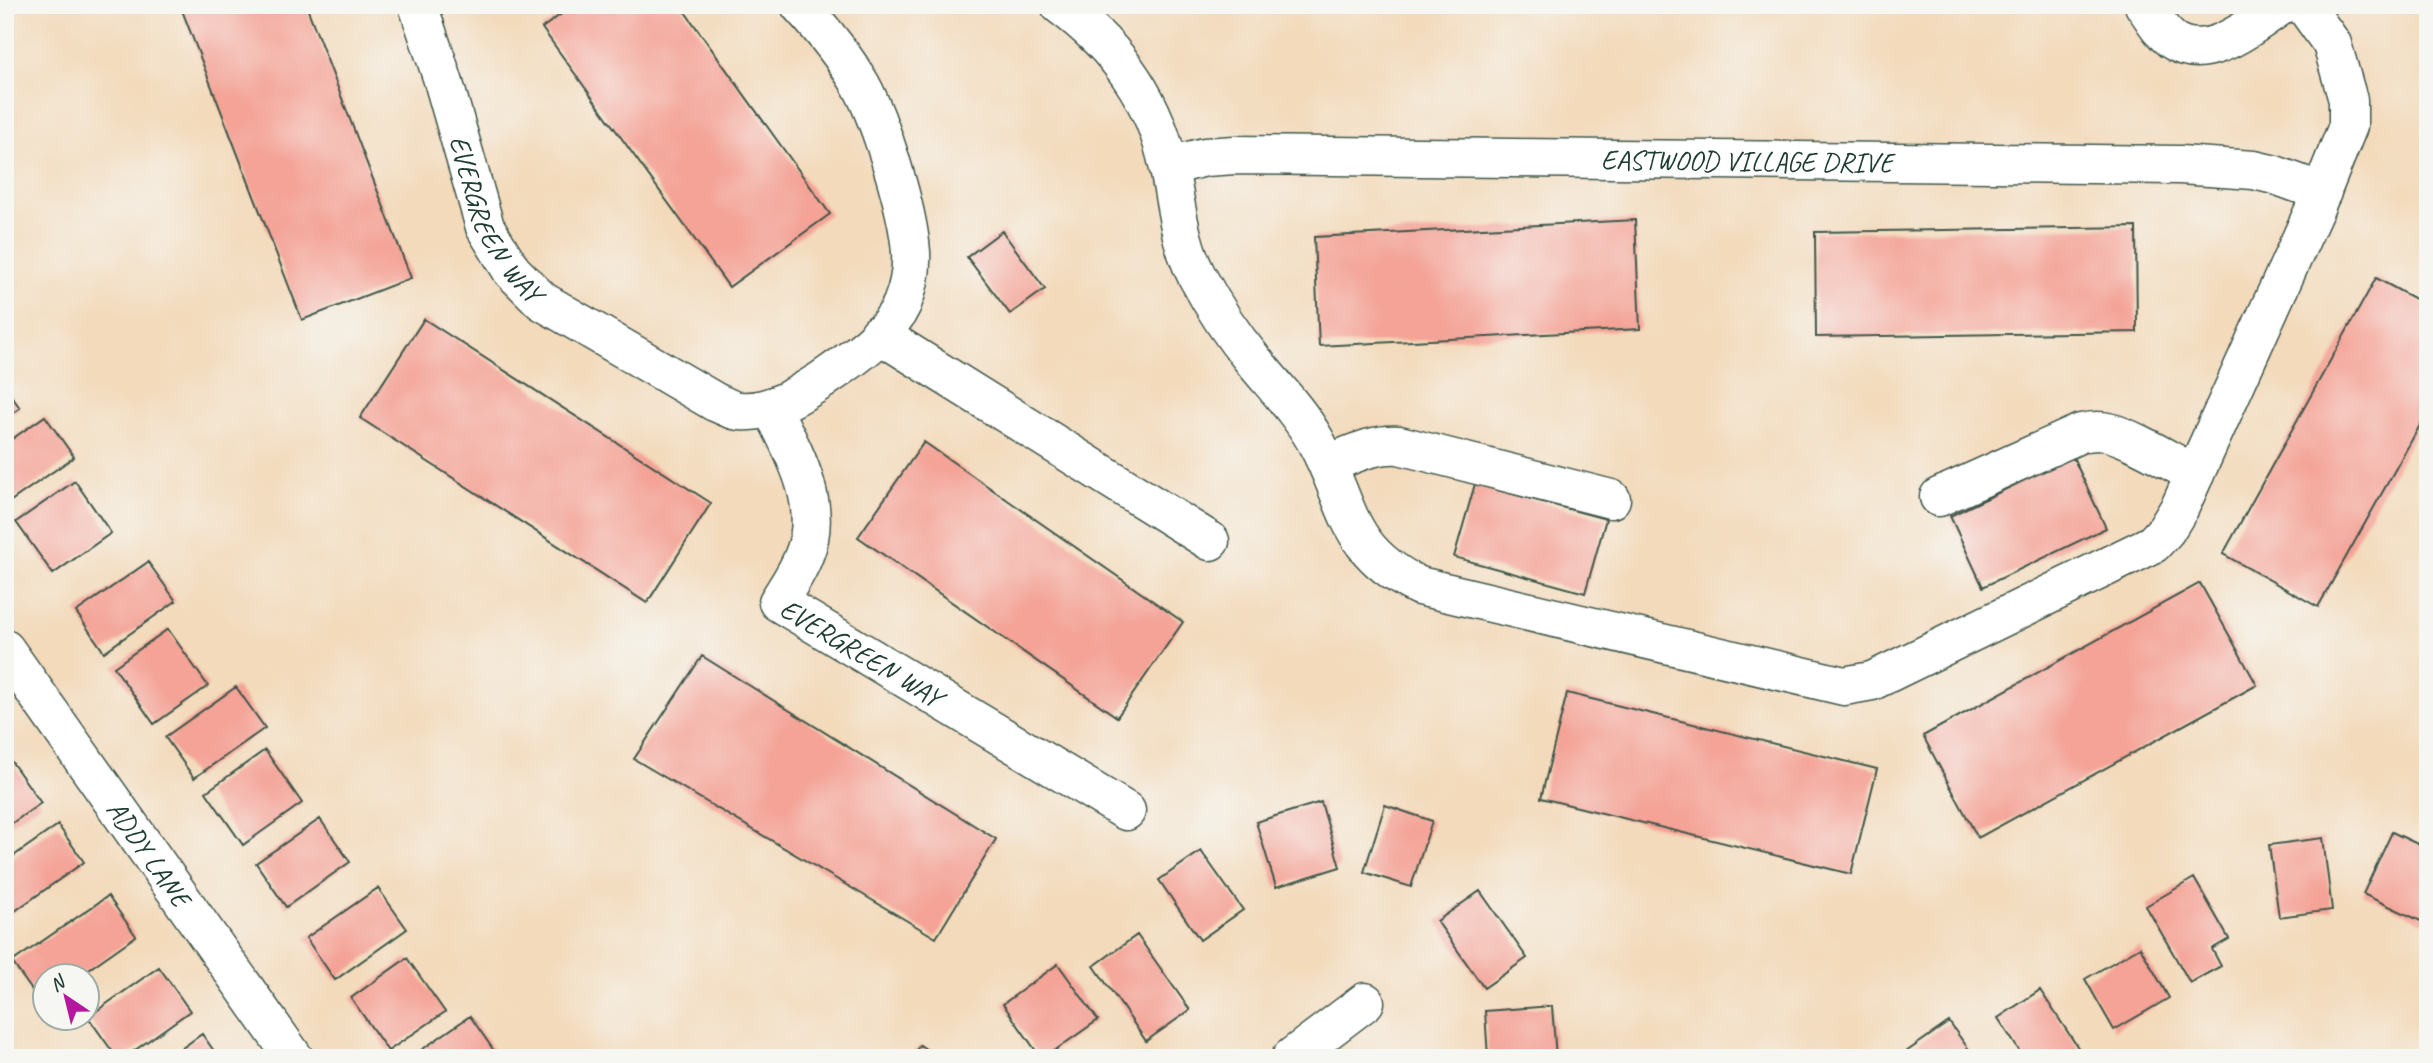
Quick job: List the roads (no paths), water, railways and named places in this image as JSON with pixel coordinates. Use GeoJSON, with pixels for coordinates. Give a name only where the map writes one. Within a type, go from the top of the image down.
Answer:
{"type":"FeatureCollection","features":[{"type":"Feature","properties":{"kind":"street","name":"EVERGREEN WAY"},"geometry":{"type":"LineString","coordinates":[[418,5],[443,80],[485,227],[512,271],[542,301],[715,402],[737,411],[771,407],[801,394],[847,363],[879,334],[901,307],[910,274],[911,251],[902,205],[885,146],[862,87],[837,48],[800,5]]}},
{"type":"Feature","properties":{"kind":"street"},"geometry":{"type":"LineString","coordinates":[[1060,5],[1092,32],[1133,78],[1146,99],[1169,166],[1184,245],[1201,284],[1225,324],[1313,437],[1328,464],[1354,530],[1381,563],[1419,586],[1844,686],[1872,681],[2153,544],[2166,530],[2195,474],[2322,192],[2348,126],[2348,100],[2332,44],[2304,5]]}},
{"type":"Feature","properties":{"kind":"street"},"geometry":{"type":"LineString","coordinates":[[2144,5],[2171,39],[2183,46],[2198,48],[2212,47],[2227,40],[2282,5]]}},
{"type":"Feature","properties":{"kind":"street","name":"EASTWOOD VILLAGE DRIVE"},"geometry":{"type":"LineString","coordinates":[[1169,166],[1205,157],[1235,155],[2180,165],[2254,170],[2322,192]]}},
{"type":"Feature","properties":{"kind":"street"},"geometry":{"type":"LineString","coordinates":[[879,334],[1210,541]]}},
{"type":"Feature","properties":{"kind":"street","name":"EVERGREEN WAY"},"geometry":{"type":"LineString","coordinates":[[771,407],[802,470],[811,517],[804,555],[778,602],[1126,811]]}},
{"type":"Feature","properties":{"kind":"street"},"geometry":{"type":"LineString","coordinates":[[1938,497],[2081,433],[2092,431],[2115,435],[2195,474]]}},
{"type":"Feature","properties":{"kind":"street"},"geometry":{"type":"LineString","coordinates":[[1328,464],[1372,447],[1399,445],[1611,499]]}},
{"type":"Feature","properties":{"kind":"street","name":"ADDY LANE"},"geometry":{"type":"LineString","coordinates":[[5,649],[295,1058]]}},
{"type":"Feature","properties":{"kind":"street"},"geometry":{"type":"LineString","coordinates":[[1291,1058],[1366,1002]]}}]}
